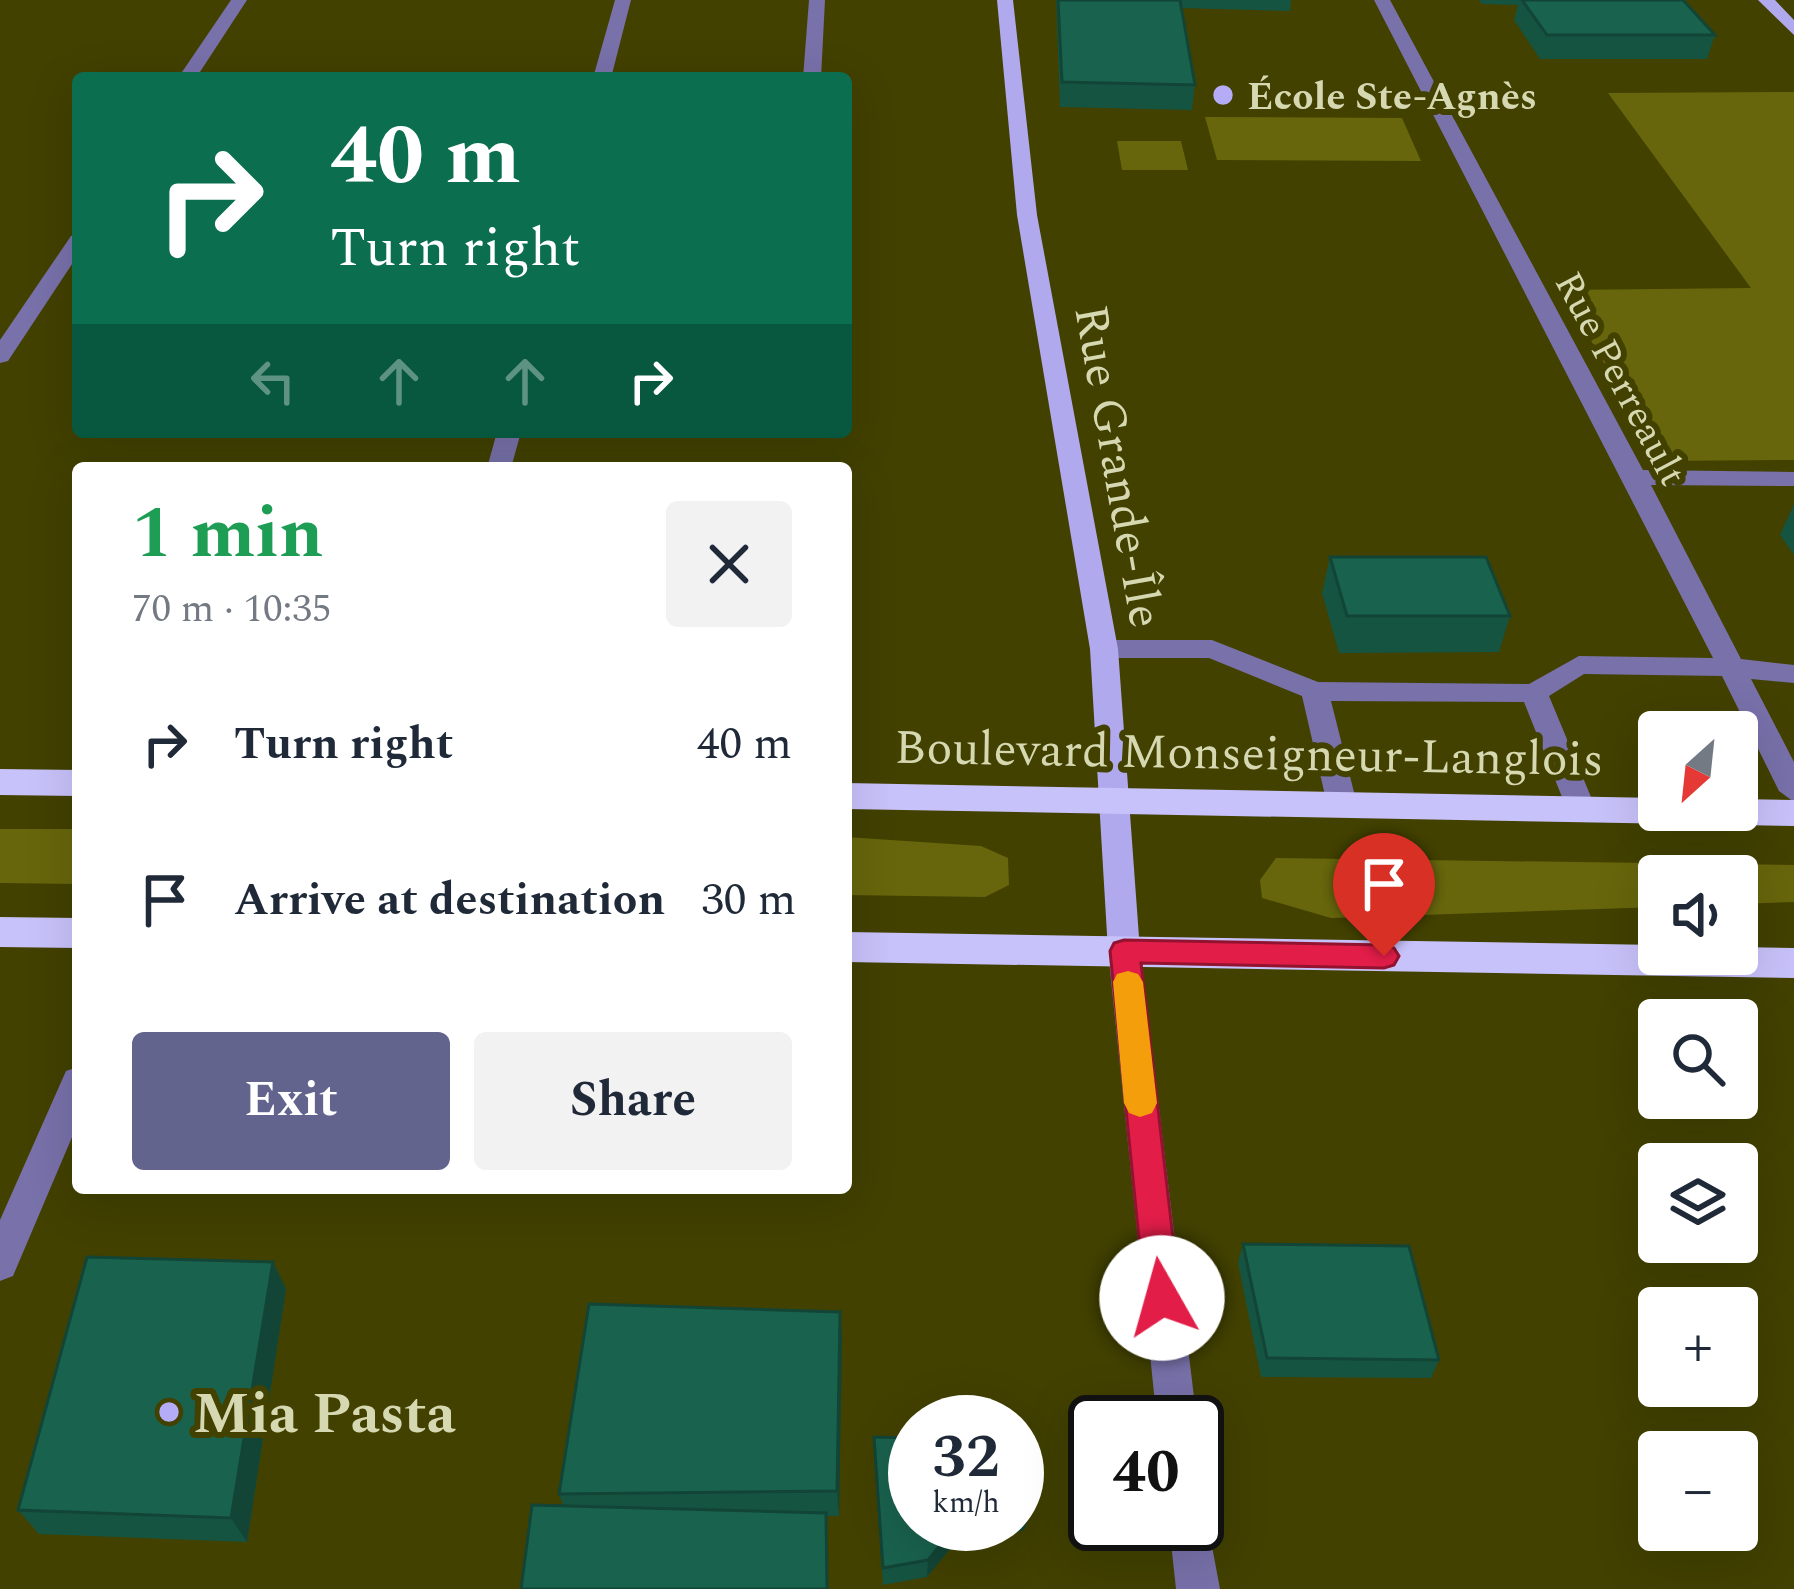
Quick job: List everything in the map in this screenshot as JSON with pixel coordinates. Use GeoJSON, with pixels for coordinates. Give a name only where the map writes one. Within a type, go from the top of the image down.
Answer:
{"type":"FeatureCollection","features":[{"type":"Feature","properties":{"kind":"highway"},"geometry":{"type":"LineString","coordinates":[[0,782],[72,783]]}},
{"type":"Feature","properties":{"kind":"highway","name":"Boulevard Monseigneur-Langlois"},"geometry":{"type":"LineString","coordinates":[[852,796],[1794,813]]}},
{"type":"Feature","properties":{"kind":"highway"},"geometry":{"type":"LineString","coordinates":[[0,932],[72,933]]}},
{"type":"Feature","properties":{"kind":"highway"},"geometry":{"type":"LineString","coordinates":[[852,946],[1794,962]]}},
{"type":"Feature","properties":{"kind":"main road","name":"Rue Grande-Île"},"geometry":{"type":"LineString","coordinates":[[1005,0],[1027,215],[1104,649],[1124,951]]}},
{"type":"Feature","properties":{"kind":"main road"},"geometry":{"type":"LineString","coordinates":[[1766,0],[1794,31]]}},
{"type":"Feature","properties":{"kind":"street"},"geometry":{"type":"LineString","coordinates":[[191,72],[239,0]]}},
{"type":"Feature","properties":{"kind":"street"},"geometry":{"type":"LineString","coordinates":[[604,72],[623,0]]}},
{"type":"Feature","properties":{"kind":"street"},"geometry":{"type":"LineString","coordinates":[[812,72],[817,0]]}},
{"type":"Feature","properties":{"kind":"street","name":"Rue Perreault"},"geometry":{"type":"LineString","coordinates":[[1382,0],[1635,477],[1794,791]]}},
{"type":"Feature","properties":{"kind":"street"},"geometry":{"type":"LineString","coordinates":[[0,356],[72,249]]}},
{"type":"Feature","properties":{"kind":"street"},"geometry":{"type":"LineString","coordinates":[[1635,477],[1794,479]]}},
{"type":"Feature","properties":{"kind":"street"},"geometry":{"type":"LineString","coordinates":[[1104,649],[1212,649],[1315,692],[1534,693],[1579,665],[1729,667],[1794,674]]}},
{"type":"Feature","properties":{"kind":"street"},"geometry":{"type":"LineString","coordinates":[[1315,692],[1342,804]]}},
{"type":"Feature","properties":{"kind":"street"},"geometry":{"type":"LineString","coordinates":[[1534,693],[1581,809]]}},
{"type":"Feature","properties":{"kind":"street"},"geometry":{"type":"LineString","coordinates":[[1124,951],[1175,1395]]}},
{"type":"Feature","properties":{"kind":"street"},"geometry":{"type":"LineString","coordinates":[[0,1264],[72,1096]]}},
{"type":"Feature","properties":{"kind":"street"},"geometry":{"type":"LineString","coordinates":[[1193,1551],[1198,1589]]}},
{"type":"Feature","properties":{"kind":"shaded area"},"geometry":{"type":"Polygon","coordinates":[[[1794,92],[1794,460],[1660,461],[1562,290],[1751,288],[1608,93],[1794,92]]]}},
{"type":"Feature","properties":{"kind":"shaded area"},"geometry":{"type":"Polygon","coordinates":[[[1205,117],[1402,118],[1421,161],[1217,160],[1205,117]]]}},
{"type":"Feature","properties":{"kind":"shaded area"},"geometry":{"type":"Polygon","coordinates":[[[1117,141],[1181,141],[1188,170],[1122,170],[1117,141]]]}},
{"type":"Feature","properties":{"kind":"shaded area"},"geometry":{"type":"Polygon","coordinates":[[[0,829],[72,829],[72,884],[0,883],[0,829]]]}},
{"type":"Feature","properties":{"kind":"shaded area"},"geometry":{"type":"Polygon","coordinates":[[[852,837],[981,846],[1008,858],[1009,885],[985,897],[852,895],[852,837]]]}},
{"type":"Feature","properties":{"kind":"shaded area"},"geometry":{"type":"Polygon","coordinates":[[[1276,858],[1638,863],[1638,908],[1331,918],[1262,898],[1260,880],[1276,858]]]}},
{"type":"Feature","properties":{"kind":"shaded area"},"geometry":{"type":"Polygon","coordinates":[[[1758,865],[1794,865],[1794,902],[1758,903],[1758,865]]]}},
{"type":"Feature","properties":{"kind":"building"},"geometry":{"type":"Polygon","coordinates":[[[1058,0],[1180,0],[1195,85],[1062,82],[1058,0]]]}},
{"type":"Feature","properties":{"kind":"building"},"geometry":{"type":"Polygon","coordinates":[[[1522,0],[1683,0],[1715,35],[1547,35],[1522,0]]]}},
{"type":"Feature","properties":{"kind":"building"},"geometry":{"type":"Polygon","coordinates":[[[1330,557],[1486,557],[1510,616],[1347,616],[1330,557]]]}},
{"type":"Feature","properties":{"kind":"building"},"geometry":{"type":"Polygon","coordinates":[[[1243,1244],[1409,1246],[1439,1360],[1267,1358],[1243,1244]]]}},
{"type":"Feature","properties":{"kind":"building","name":"Mia Pasta"},"geometry":{"type":"Polygon","coordinates":[[[87,1257],[273,1262],[231,1518],[18,1510],[87,1257]]]}},
{"type":"Feature","properties":{"kind":"building"},"geometry":{"type":"Polygon","coordinates":[[[589,1304],[840,1312],[837,1491],[559,1494],[589,1304]]]}},
{"type":"Feature","properties":{"kind":"building"},"geometry":{"type":"Polygon","coordinates":[[[874,1437],[888,1437],[888,1551],[935,1551],[928,1560],[883,1568],[874,1437]]]}},
{"type":"Feature","properties":{"kind":"building"},"geometry":{"type":"Polygon","coordinates":[[[532,1505],[826,1513],[827,1589],[521,1589],[532,1505]]]}},
{"type":"Feature","properties":{"kind":"slow traffic"},"geometry":{"type":"LineString","coordinates":[[1128,982],[1140,1103]]}},
{"type":"Feature","properties":{"kind":"place","name":"École Ste-Agnès"},"geometry":{"type":"Point","coordinates":[1223,95]}},
{"type":"Feature","properties":{"kind":"place","name":"Mia Pasta"},"geometry":{"type":"Point","coordinates":[169,1412]}},
{"type":"Feature","properties":{"kind":"route"},"geometry":{"type":"LineString","coordinates":[[1162,1298],[1124,951],[1384,956]]}}]}
